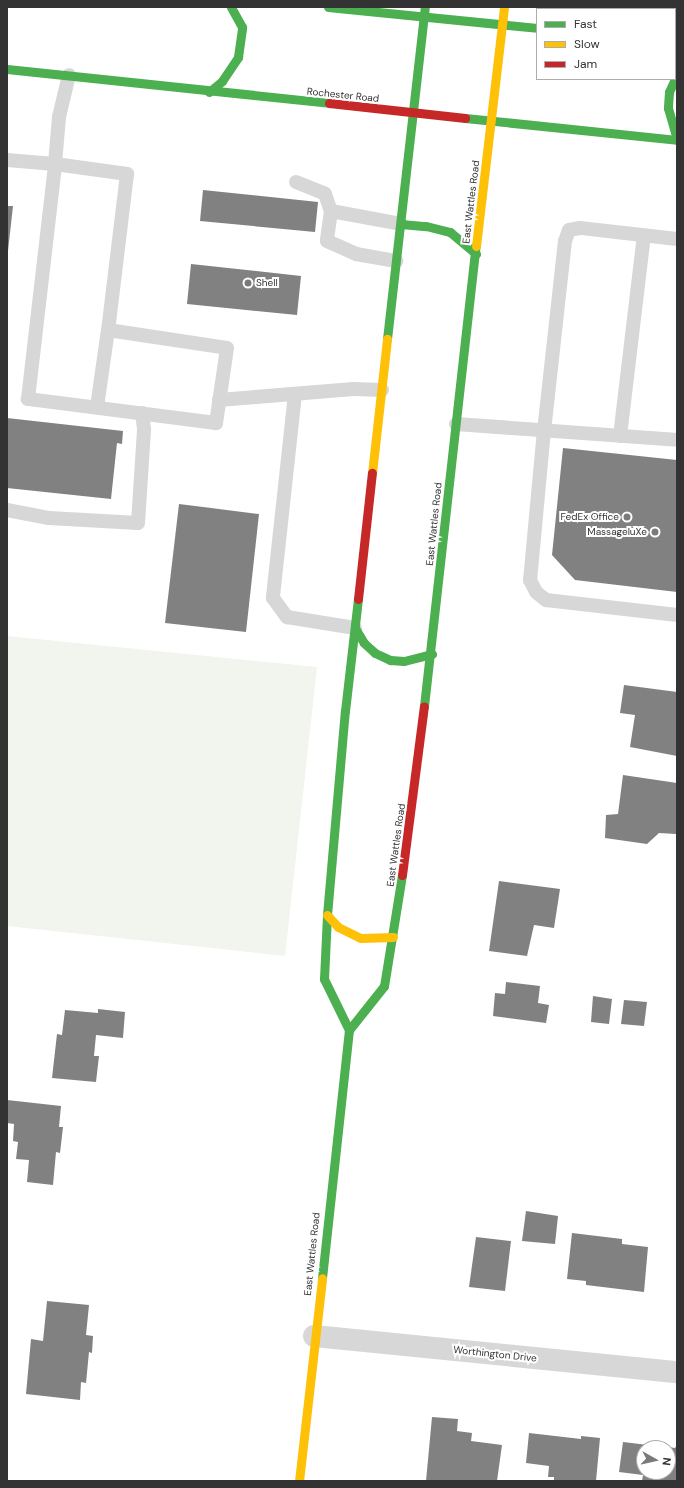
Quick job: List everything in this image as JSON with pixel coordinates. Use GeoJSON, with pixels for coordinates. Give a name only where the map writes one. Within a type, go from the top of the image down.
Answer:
{"type":"FeatureCollection","features":[{"type":"Feature","properties":{"kind":"main road"},"geometry":{"type":"LineString","coordinates":[[209,92],[222,81],[238,57],[242,27],[231,7]]}},
{"type":"Feature","properties":{"kind":"main road"},"geometry":{"type":"LineString","coordinates":[[328,7],[424,12],[536,28]]}},
{"type":"Feature","properties":{"kind":"main road","name":"East Wattles Road"},"geometry":{"type":"LineString","coordinates":[[299,1481],[349,1030],[384,986],[410,824],[432,654],[456,424],[492,122],[504,7]]}},
{"type":"Feature","properties":{"kind":"main road"},"geometry":{"type":"LineString","coordinates":[[349,1030],[324,979],[327,915],[355,628],[414,113],[424,12]]}},
{"type":"Feature","properties":{"kind":"main road","name":"Rochester Road"},"geometry":{"type":"LineString","coordinates":[[7,69],[492,122],[677,140]]}},
{"type":"Feature","properties":{"kind":"main road"},"geometry":{"type":"LineString","coordinates":[[675,80],[669,92],[668,108],[671,125],[677,140]]}},
{"type":"Feature","properties":{"kind":"main road"},"geometry":{"type":"LineString","coordinates":[[401,224],[432,227],[450,232],[462,240],[476,254]]}},
{"type":"Feature","properties":{"kind":"main road"},"geometry":{"type":"LineString","coordinates":[[355,628],[364,643],[375,653],[390,660],[404,661],[432,654]]}},
{"type":"Feature","properties":{"kind":"main road"},"geometry":{"type":"LineString","coordinates":[[327,915],[338,927],[361,938],[393,937]]}},
{"type":"Feature","properties":{"kind":"street","name":"Worthington Drive"},"geometry":{"type":"LineString","coordinates":[[314,1336],[677,1372]]}},
{"type":"Feature","properties":{"kind":"lane"},"geometry":{"type":"LineString","coordinates":[[69,75],[59,117],[28,399],[216,423],[227,348],[108,330]]}},
{"type":"Feature","properties":{"kind":"lane"},"geometry":{"type":"LineString","coordinates":[[7,160],[55,164],[127,174],[97,407]]}},
{"type":"Feature","properties":{"kind":"lane"},"geometry":{"type":"LineString","coordinates":[[296,182],[325,194],[331,211],[327,241],[356,254],[396,261]]}},
{"type":"Feature","properties":{"kind":"lane"},"geometry":{"type":"LineString","coordinates":[[331,211],[401,224]]}},
{"type":"Feature","properties":{"kind":"lane"},"geometry":{"type":"LineString","coordinates":[[677,239],[580,228],[570,230],[565,241],[544,430],[530,580],[536,592],[546,600],[677,615]]}},
{"type":"Feature","properties":{"kind":"lane"},"geometry":{"type":"LineString","coordinates":[[620,436],[644,235]]}},
{"type":"Feature","properties":{"kind":"lane"},"geometry":{"type":"LineString","coordinates":[[219,400],[354,389],[382,390]]}},
{"type":"Feature","properties":{"kind":"lane"},"geometry":{"type":"LineString","coordinates":[[294,394],[273,598],[287,617],[355,628]]}},
{"type":"Feature","properties":{"kind":"lane"},"geometry":{"type":"LineString","coordinates":[[7,510],[49,518],[138,523],[144,429],[142,413]]}},
{"type":"Feature","properties":{"kind":"lane"},"geometry":{"type":"LineString","coordinates":[[456,424],[677,440]]}},
{"type":"Feature","properties":{"kind":"shaded area"},"geometry":{"type":"Polygon","coordinates":[[[7,636],[317,667],[285,956],[7,926],[7,636]]]}},
{"type":"Feature","properties":{"kind":"building"},"geometry":{"type":"Polygon","coordinates":[[[203,190],[318,202],[315,232],[200,221],[203,190]]]}},
{"type":"Feature","properties":{"kind":"building"},"geometry":{"type":"Polygon","coordinates":[[[7,206],[13,206],[8,251],[7,251],[7,206]]]}},
{"type":"Feature","properties":{"kind":"building"},"geometry":{"type":"Polygon","coordinates":[[[191,264],[301,276],[297,315],[187,304],[191,264]]]}},
{"type":"Feature","properties":{"kind":"building"},"geometry":{"type":"Polygon","coordinates":[[[7,418],[123,431],[122,444],[117,443],[111,499],[7,488],[7,418]]]}},
{"type":"Feature","properties":{"kind":"building"},"geometry":{"type":"Polygon","coordinates":[[[563,448],[677,460],[677,592],[575,580],[552,555],[563,448]]]}},
{"type":"Feature","properties":{"kind":"building"},"geometry":{"type":"Polygon","coordinates":[[[179,504],[259,514],[246,632],[165,623],[179,504]]]}},
{"type":"Feature","properties":{"kind":"building"},"geometry":{"type":"Polygon","coordinates":[[[624,685],[677,692],[677,756],[630,747],[635,715],[620,713],[624,685]]]}},
{"type":"Feature","properties":{"kind":"building"},"geometry":{"type":"Polygon","coordinates":[[[623,775],[677,783],[676,834],[659,833],[647,844],[605,838],[606,815],[618,814],[623,775]]]}},
{"type":"Feature","properties":{"kind":"building"},"geometry":{"type":"Polygon","coordinates":[[[499,881],[560,889],[554,928],[534,925],[527,956],[489,951],[499,881]]]}},
{"type":"Feature","properties":{"kind":"building"},"geometry":{"type":"Polygon","coordinates":[[[506,982],[540,986],[538,1003],[549,1005],[546,1023],[493,1016],[495,993],[505,994],[506,982]]]}},
{"type":"Feature","properties":{"kind":"building"},"geometry":{"type":"Polygon","coordinates":[[[593,996],[612,999],[609,1024],[591,1022],[593,996]]]}},
{"type":"Feature","properties":{"kind":"building"},"geometry":{"type":"Polygon","coordinates":[[[624,1000],[647,1002],[644,1026],[621,1024],[624,1000]]]}},
{"type":"Feature","properties":{"kind":"building"},"geometry":{"type":"Polygon","coordinates":[[[98,1009],[125,1012],[123,1038],[96,1035],[94,1056],[99,1056],[96,1082],[52,1078],[57,1034],[62,1035],[65,1010],[98,1013],[98,1009]]]}},
{"type":"Feature","properties":{"kind":"building"},"geometry":{"type":"Polygon","coordinates":[[[7,1100],[61,1106],[59,1127],[63,1127],[60,1153],[56,1152],[53,1185],[27,1182],[29,1160],[16,1159],[18,1142],[13,1141],[14,1124],[7,1123],[7,1100]]]}},
{"type":"Feature","properties":{"kind":"building"},"geometry":{"type":"Polygon","coordinates":[[[526,1211],[558,1216],[555,1244],[522,1241],[526,1211]]]}},
{"type":"Feature","properties":{"kind":"building"},"geometry":{"type":"Polygon","coordinates":[[[572,1233],[622,1239],[622,1244],[648,1247],[644,1292],[586,1285],[586,1281],[567,1279],[572,1233]]]}},
{"type":"Feature","properties":{"kind":"building"},"geometry":{"type":"Polygon","coordinates":[[[476,1237],[511,1241],[505,1291],[469,1287],[476,1237]]]}},
{"type":"Feature","properties":{"kind":"building"},"geometry":{"type":"Polygon","coordinates":[[[47,1301],[89,1305],[86,1335],[93,1336],[92,1353],[89,1352],[86,1383],[81,1382],[80,1400],[26,1394],[31,1339],[43,1341],[47,1301]]]}},
{"type":"Feature","properties":{"kind":"building"},"geometry":{"type":"Polygon","coordinates":[[[432,1417],[458,1419],[457,1431],[472,1433],[471,1441],[502,1445],[497,1481],[426,1481],[432,1417]]]}},
{"type":"Feature","properties":{"kind":"building"},"geometry":{"type":"Polygon","coordinates":[[[529,1433],[581,1439],[581,1436],[600,1438],[596,1481],[554,1481],[554,1477],[548,1477],[549,1466],[526,1463],[529,1433]]]}},
{"type":"Feature","properties":{"kind":"building"},"geometry":{"type":"Polygon","coordinates":[[[623,1442],[636,1444],[636,1474],[619,1472],[623,1442]]]}},
{"type":"Feature","properties":{"kind":"building"},"geometry":{"type":"Polygon","coordinates":[[[677,1445],[677,1481],[642,1481],[676,1480],[677,1445]]]}},
{"type":"Feature","properties":{"kind":"traffic: fast"},"geometry":{"type":"LineString","coordinates":[[209,92],[222,81],[238,57],[242,27],[231,7]]}},
{"type":"Feature","properties":{"kind":"traffic: fast"},"geometry":{"type":"LineString","coordinates":[[328,7],[536,28]]}},
{"type":"Feature","properties":{"kind":"traffic: fast"},"geometry":{"type":"LineString","coordinates":[[387,339],[425,7]]}},
{"type":"Feature","properties":{"kind":"traffic: fast"},"geometry":{"type":"LineString","coordinates":[[7,69],[329,103]]}},
{"type":"Feature","properties":{"kind":"traffic: fast"},"geometry":{"type":"LineString","coordinates":[[675,80],[669,92],[668,108],[677,140]]}},
{"type":"Feature","properties":{"kind":"traffic: fast"},"geometry":{"type":"LineString","coordinates":[[465,118],[677,140]]}},
{"type":"Feature","properties":{"kind":"traffic: fast"},"geometry":{"type":"LineString","coordinates":[[401,224],[426,226],[450,232],[476,254]]}},
{"type":"Feature","properties":{"kind":"traffic: fast"},"geometry":{"type":"LineString","coordinates":[[424,706],[476,246]]}},
{"type":"Feature","properties":{"kind":"traffic: fast"},"geometry":{"type":"LineString","coordinates":[[349,1030],[324,979],[327,915],[345,711],[358,599]]}},
{"type":"Feature","properties":{"kind":"traffic: fast"},"geometry":{"type":"LineString","coordinates":[[355,628],[364,643],[375,653],[390,660],[404,661],[432,654]]}},
{"type":"Feature","properties":{"kind":"traffic: fast"},"geometry":{"type":"LineString","coordinates":[[322,1278],[349,1030],[384,986],[402,875]]}},
{"type":"Feature","properties":{"kind":"traffic: slow"},"geometry":{"type":"LineString","coordinates":[[476,246],[504,7]]}},
{"type":"Feature","properties":{"kind":"traffic: slow"},"geometry":{"type":"LineString","coordinates":[[372,473],[387,339]]}},
{"type":"Feature","properties":{"kind":"traffic: slow"},"geometry":{"type":"LineString","coordinates":[[327,915],[338,927],[361,938],[393,937]]}},
{"type":"Feature","properties":{"kind":"traffic: slow"},"geometry":{"type":"LineString","coordinates":[[299,1481],[322,1278]]}},
{"type":"Feature","properties":{"kind":"traffic: jam"},"geometry":{"type":"LineString","coordinates":[[329,103],[465,118]]}},
{"type":"Feature","properties":{"kind":"traffic: jam"},"geometry":{"type":"LineString","coordinates":[[358,599],[372,473]]}},
{"type":"Feature","properties":{"kind":"traffic: jam"},"geometry":{"type":"LineString","coordinates":[[402,875],[424,706]]}},
{"type":"Feature","properties":{"kind":"place","name":"Shell"},"geometry":{"type":"Point","coordinates":[248,283]}},
{"type":"Feature","properties":{"kind":"place","name":"FedEx Office"},"geometry":{"type":"Point","coordinates":[627,517]}},
{"type":"Feature","properties":{"kind":"place","name":"MassageluXe"},"geometry":{"type":"Point","coordinates":[655,532]}}]}
